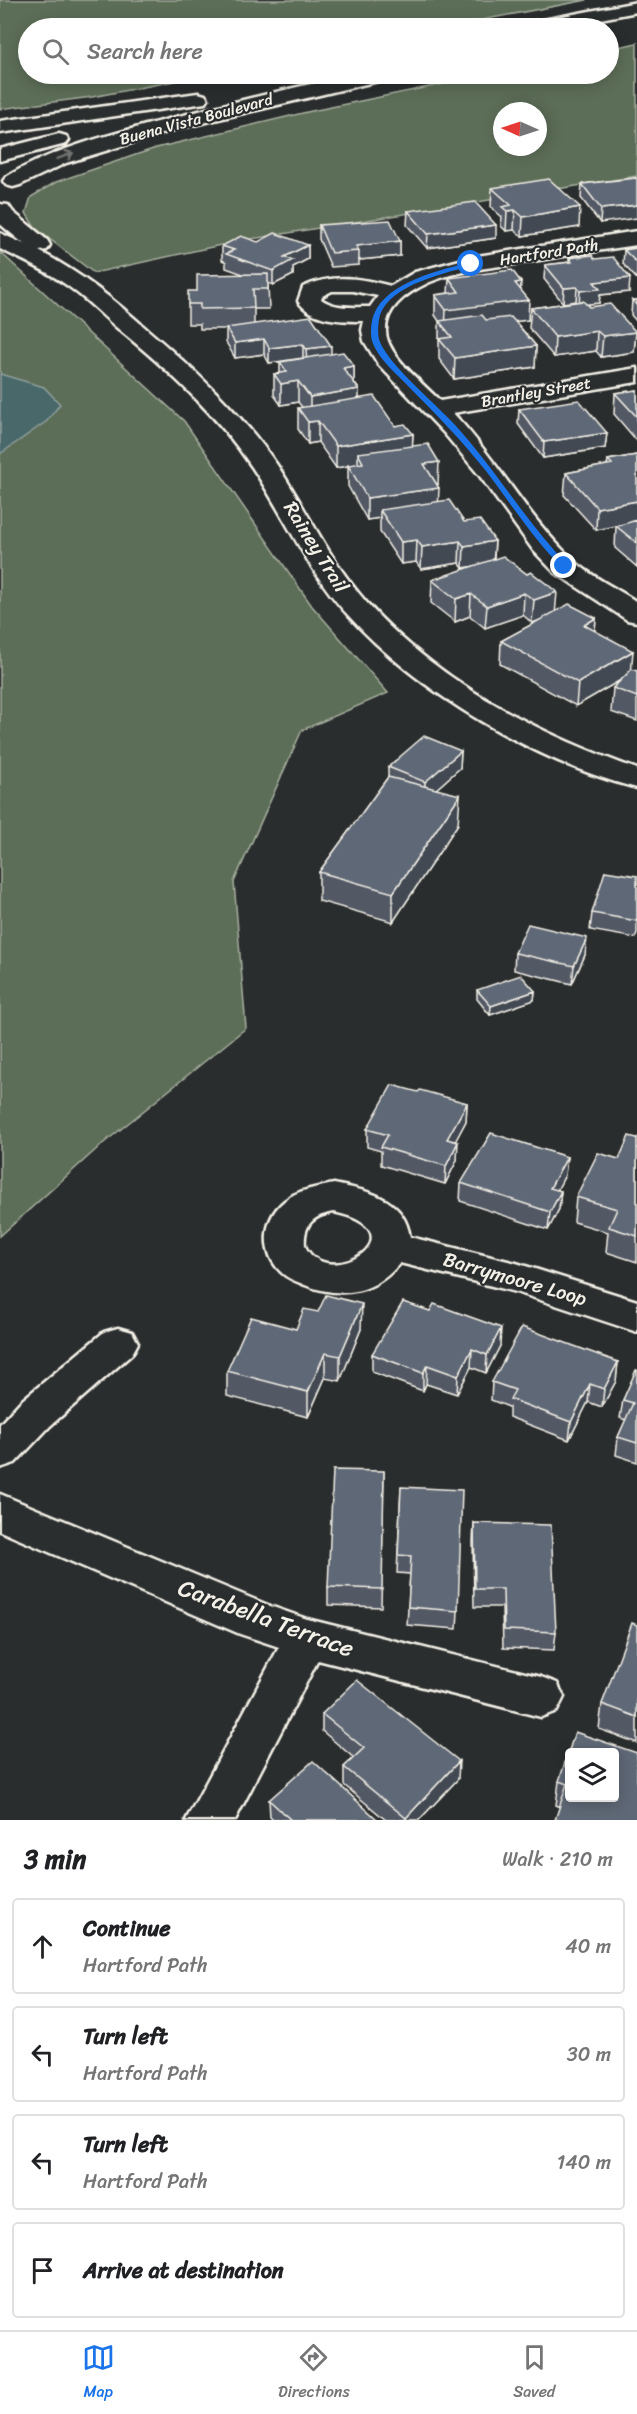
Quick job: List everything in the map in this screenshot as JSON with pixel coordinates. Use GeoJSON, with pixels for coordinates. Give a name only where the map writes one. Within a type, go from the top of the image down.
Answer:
{"type":"FeatureCollection","features":[{"type":"Feature","properties":{"kind":"street"},"geometry":{"type":"LineString","coordinates":[[582,18],[637,8]]}},
{"type":"Feature","properties":{"kind":"street"},"geometry":{"type":"LineString","coordinates":[[619,27],[637,24]]}},
{"type":"Feature","properties":{"kind":"street","name":"Buena Vista Boulevard"},"geometry":{"type":"LineString","coordinates":[[0,155],[33,148],[119,120],[265,84]]}},
{"type":"Feature","properties":{"kind":"street","name":"Buena Vista Boulevard"},"geometry":{"type":"LineString","coordinates":[[3,195],[34,167],[79,151],[225,109],[339,84]]}},
{"type":"Feature","properties":{"kind":"street"},"geometry":{"type":"LineString","coordinates":[[0,127],[198,99]]}},
{"type":"Feature","properties":{"kind":"street","name":"Rainey Trail"},"geometry":{"type":"LineString","coordinates":[[3,195],[5,217],[51,254],[69,277]]}},
{"type":"Feature","properties":{"kind":"street","name":"Hartford Path"},"geometry":{"type":"LineString","coordinates":[[377,314],[386,301],[423,277],[471,264],[637,238]]}},
{"type":"Feature","properties":{"kind":"street","name":"Rainey Trail"},"geometry":{"type":"LineString","coordinates":[[0,240],[69,277],[153,345],[220,412],[250,446],[331,576],[356,608],[400,651],[500,718],[589,761],[637,779]]}},
{"type":"Feature","properties":{"kind":"street"},"geometry":{"type":"LineString","coordinates":[[395,294],[346,283],[324,284],[311,292],[309,301],[316,308],[328,312],[377,314],[374,330],[376,342],[386,359],[435,409],[488,470],[543,544],[564,566],[637,614]]}},
{"type":"Feature","properties":{"kind":"street","name":"Brantley Street"},"geometry":{"type":"LineString","coordinates":[[435,409],[637,375]]}},
{"type":"Feature","properties":{"kind":"street","name":"Barrymoore Loop"},"geometry":{"type":"LineString","coordinates":[[391,1247],[500,1271],[569,1292],[637,1317]]}},
{"type":"Feature","properties":{"kind":"street"},"geometry":{"type":"LineString","coordinates":[[0,1451],[36,1414],[118,1343]]}},
{"type":"Feature","properties":{"kind":"street","name":"Carabella Terrace"},"geometry":{"type":"LineString","coordinates":[[0,1512],[256,1620],[307,1638],[541,1697]]}},
{"type":"Feature","properties":{"kind":"street"},"geometry":{"type":"LineString","coordinates":[[210,1820],[307,1638]]}},
{"type":"Feature","properties":{"kind":"green space"},"geometry":{"type":"Polygon","coordinates":[[[0,0],[587,0],[492,18],[18,18],[18,84],[159,84],[92,97],[0,109],[0,0]]]}},
{"type":"Feature","properties":{"kind":"green space"},"geometry":{"type":"Polygon","coordinates":[[[637,43],[637,176],[239,241],[94,273],[35,228],[26,213],[31,197],[56,182],[156,148],[307,112],[443,84],[619,84],[619,47],[637,43]]]}},
{"type":"Feature","properties":{"kind":"green space"},"geometry":{"type":"Polygon","coordinates":[[[0,252],[184,421],[312,606],[388,693],[302,730],[234,882],[246,1028],[100,1146],[0,1236],[0,252]]]}},
{"type":"Feature","properties":{"kind":"water"},"geometry":{"type":"Polygon","coordinates":[[[0,374],[44,387],[60,404],[47,421],[0,454],[0,374]]]}},
{"type":"Feature","properties":{"kind":"building"},"geometry":{"type":"Polygon","coordinates":[[[636,178],[637,205],[601,209],[582,184],[636,178]]]}},
{"type":"Feature","properties":{"kind":"building"},"geometry":{"type":"Polygon","coordinates":[[[549,179],[580,207],[523,217],[515,210],[507,211],[502,207],[511,205],[492,188],[549,179]]]}},
{"type":"Feature","properties":{"kind":"building"},"geometry":{"type":"Polygon","coordinates":[[[475,202],[496,225],[428,234],[408,211],[475,202]]]}},
{"type":"Feature","properties":{"kind":"building"},"geometry":{"type":"Polygon","coordinates":[[[390,220],[400,241],[356,246],[359,251],[331,253],[319,225],[390,220]]]}},
{"type":"Feature","properties":{"kind":"building"},"geometry":{"type":"Polygon","coordinates":[[[275,233],[308,245],[284,257],[293,260],[273,271],[226,254],[234,250],[222,246],[241,236],[258,242],[275,233]]]}},
{"type":"Feature","properties":{"kind":"building"},"geometry":{"type":"Polygon","coordinates":[[[637,248],[637,263],[624,250],[637,248]]]}},
{"type":"Feature","properties":{"kind":"building"},"geometry":{"type":"Polygon","coordinates":[[[592,255],[595,259],[613,257],[630,278],[594,282],[600,289],[580,291],[577,287],[564,288],[545,265],[572,262],[569,258],[592,255]]]}},
{"type":"Feature","properties":{"kind":"building"},"geometry":{"type":"Polygon","coordinates":[[[512,270],[521,282],[515,283],[529,300],[446,310],[435,295],[459,292],[449,278],[512,270]]]}},
{"type":"Feature","properties":{"kind":"building"},"geometry":{"type":"Polygon","coordinates":[[[268,274],[268,289],[253,289],[254,308],[200,309],[200,304],[188,304],[188,291],[197,291],[197,275],[268,274]]]}},
{"type":"Feature","properties":{"kind":"building"},"geometry":{"type":"Polygon","coordinates":[[[583,301],[589,307],[610,304],[636,332],[603,336],[597,331],[555,337],[531,308],[583,301]]]}},
{"type":"Feature","properties":{"kind":"building"},"geometry":{"type":"Polygon","coordinates":[[[482,315],[486,320],[511,317],[536,346],[455,358],[439,339],[452,337],[439,321],[482,315]]]}},
{"type":"Feature","properties":{"kind":"building"},"geometry":{"type":"Polygon","coordinates":[[[311,316],[331,346],[306,349],[303,344],[269,348],[264,339],[235,343],[226,328],[311,316]]]}},
{"type":"Feature","properties":{"kind":"building"},"geometry":{"type":"Polygon","coordinates":[[[343,352],[354,366],[343,368],[359,389],[310,397],[298,381],[281,384],[274,374],[287,372],[280,362],[343,352]]]}},
{"type":"Feature","properties":{"kind":"building"},"geometry":{"type":"Polygon","coordinates":[[[637,390],[637,417],[615,393],[637,390]]]}},
{"type":"Feature","properties":{"kind":"building"},"geometry":{"type":"Polygon","coordinates":[[[374,396],[395,426],[405,424],[413,434],[336,446],[318,421],[308,422],[298,408],[374,396]]]}},
{"type":"Feature","properties":{"kind":"building"},"geometry":{"type":"Polygon","coordinates":[[[579,400],[607,433],[544,442],[519,409],[579,400]]]}},
{"type":"Feature","properties":{"kind":"building"},"geometry":{"type":"Polygon","coordinates":[[[428,444],[439,462],[424,464],[439,488],[367,498],[348,465],[363,463],[358,453],[428,444]]]}},
{"type":"Feature","properties":{"kind":"building"},"geometry":{"type":"Polygon","coordinates":[[[637,455],[637,501],[597,508],[566,473],[612,464],[608,460],[637,455]]]}},
{"type":"Feature","properties":{"kind":"building"},"geometry":{"type":"Polygon","coordinates":[[[449,500],[464,522],[480,520],[495,541],[464,546],[460,541],[422,547],[417,540],[401,542],[380,510],[449,500]]]}},
{"type":"Feature","properties":{"kind":"building"},"geometry":{"type":"Polygon","coordinates":[[[637,520],[637,543],[616,526],[637,520]]]}},
{"type":"Feature","properties":{"kind":"building"},"geometry":{"type":"Polygon","coordinates":[[[503,556],[527,574],[531,572],[557,592],[534,600],[524,593],[487,606],[471,594],[456,599],[432,580],[503,556]]]}},
{"type":"Feature","properties":{"kind":"building"},"geometry":{"type":"Polygon","coordinates":[[[569,604],[596,618],[584,625],[633,651],[578,683],[501,641],[569,604]]]}},
{"type":"Feature","properties":{"kind":"building"},"geometry":{"type":"Polygon","coordinates":[[[632,669],[637,671],[637,697],[613,688],[632,669]]]}},
{"type":"Feature","properties":{"kind":"building"},"geometry":{"type":"Polygon","coordinates":[[[424,736],[461,751],[425,782],[388,767],[424,736]]]}},
{"type":"Feature","properties":{"kind":"building"},"geometry":{"type":"Polygon","coordinates":[[[388,777],[460,795],[393,893],[319,872],[388,777]]]}},
{"type":"Feature","properties":{"kind":"building"},"geometry":{"type":"Polygon","coordinates":[[[605,871],[637,876],[637,921],[592,913],[605,871]]]}},
{"type":"Feature","properties":{"kind":"building"},"geometry":{"type":"Polygon","coordinates":[[[528,924],[587,938],[574,966],[515,953],[528,924]]]}},
{"type":"Feature","properties":{"kind":"building"},"geometry":{"type":"Polygon","coordinates":[[[521,975],[535,991],[491,1006],[477,990],[521,975]]]}},
{"type":"Feature","properties":{"kind":"building"},"geometry":{"type":"Polygon","coordinates":[[[392,1085],[467,1103],[447,1139],[458,1142],[446,1166],[381,1147],[388,1135],[367,1129],[392,1085]]]}},
{"type":"Feature","properties":{"kind":"building"},"geometry":{"type":"Polygon","coordinates":[[[491,1133],[567,1157],[550,1188],[561,1191],[550,1212],[461,1183],[491,1133]]]}},
{"type":"Feature","properties":{"kind":"building"},"geometry":{"type":"Polygon","coordinates":[[[629,1136],[637,1138],[637,1236],[609,1227],[617,1209],[576,1197],[598,1153],[619,1159],[629,1136]]]}},
{"type":"Feature","properties":{"kind":"building"},"geometry":{"type":"Polygon","coordinates":[[[326,1295],[362,1304],[340,1356],[325,1353],[308,1392],[227,1371],[251,1317],[296,1329],[304,1309],[318,1312],[326,1295]]]}},
{"type":"Feature","properties":{"kind":"building"},"geometry":{"type":"Polygon","coordinates":[[[403,1302],[430,1311],[434,1304],[501,1328],[487,1355],[472,1349],[458,1376],[427,1365],[423,1373],[372,1354],[403,1302]]]}},
{"type":"Feature","properties":{"kind":"building"},"geometry":{"type":"Polygon","coordinates":[[[522,1327],[618,1362],[604,1389],[590,1384],[571,1422],[510,1399],[515,1390],[492,1382],[522,1327]]]}},
{"type":"Feature","properties":{"kind":"building"},"geometry":{"type":"Polygon","coordinates":[[[636,1370],[637,1443],[618,1437],[633,1403],[623,1400],[636,1370]]]}},
{"type":"Feature","properties":{"kind":"building"},"geometry":{"type":"Polygon","coordinates":[[[333,1470],[384,1471],[382,1589],[328,1587],[333,1470]]]}},
{"type":"Feature","properties":{"kind":"building"},"geometry":{"type":"Polygon","coordinates":[[[401,1487],[462,1490],[458,1611],[408,1607],[411,1556],[398,1555],[401,1487]]]}},
{"type":"Feature","properties":{"kind":"building"},"geometry":{"type":"Polygon","coordinates":[[[474,1523],[551,1525],[556,1632],[504,1630],[503,1589],[475,1589],[474,1523]]]}},
{"type":"Feature","properties":{"kind":"building"},"geometry":{"type":"Polygon","coordinates":[[[632,1623],[637,1625],[637,1717],[602,1704],[632,1623]]]}},
{"type":"Feature","properties":{"kind":"building"},"geometry":{"type":"Polygon","coordinates":[[[357,1680],[459,1761],[406,1818],[344,1767],[364,1748],[322,1714],[357,1680]]]}},
{"type":"Feature","properties":{"kind":"building"},"geometry":{"type":"Polygon","coordinates":[[[575,1732],[637,1753],[637,1820],[555,1820],[565,1790],[565,1802],[619,1802],[619,1748],[570,1748],[575,1732]]]}},
{"type":"Feature","properties":{"kind":"building"},"geometry":{"type":"Polygon","coordinates":[[[313,1761],[378,1820],[291,1820],[269,1800],[313,1761]]]}},
{"type":"Feature","properties":{"kind":"building"},"geometry":{"type":"Polygon","coordinates":[[[565,1763],[565,1783],[559,1781],[565,1763]]]}},
{"type":"Feature","properties":{"kind":"route"},"geometry":{"type":"LineString","coordinates":[[471,264],[423,277],[386,301],[377,314],[374,330],[376,342],[386,359],[453,428],[488,470],[543,544],[564,566]]}}]}
